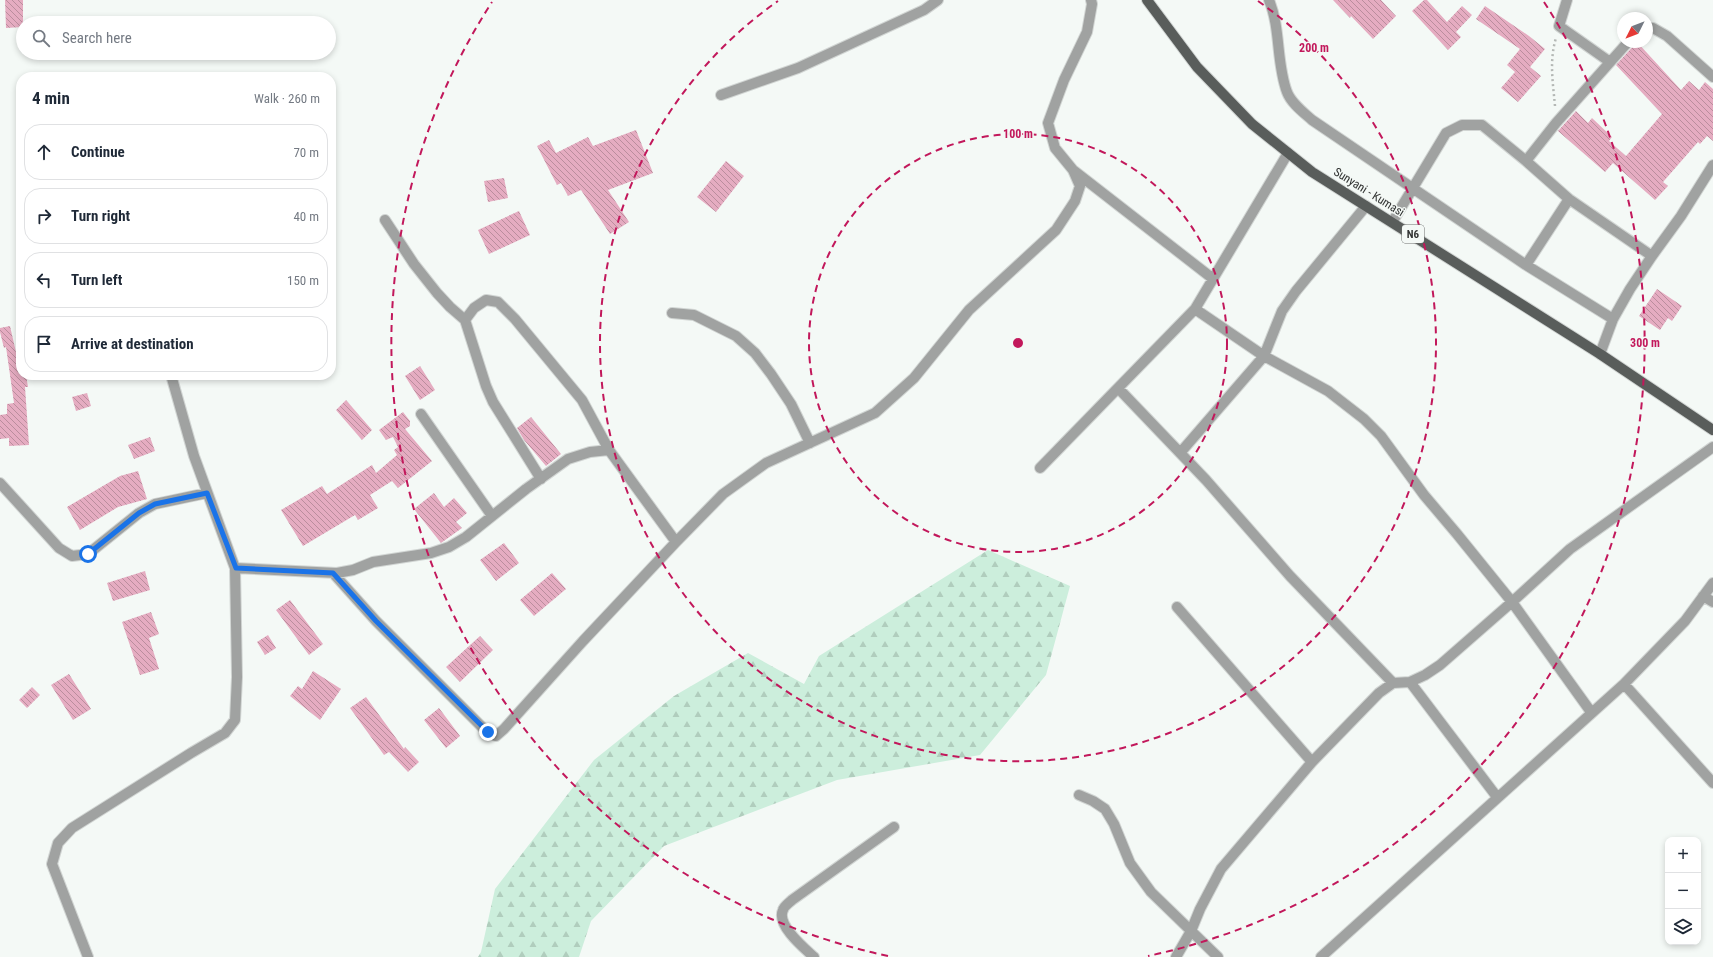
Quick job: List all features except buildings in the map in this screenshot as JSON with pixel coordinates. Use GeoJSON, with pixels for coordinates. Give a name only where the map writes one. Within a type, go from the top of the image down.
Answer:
{"type":"FeatureCollection","features":[{"type":"Feature","properties":{"kind":"main road","name":"Sunyani - Kumasi"},"geometry":{"type":"LineString","coordinates":[[1147,0],[1197,67],[1252,124],[1312,172],[1600,354],[1713,430]]}},
{"type":"Feature","properties":{"kind":"street"},"geometry":{"type":"LineString","coordinates":[[721,95],[798,68],[924,5],[938,0]]}},
{"type":"Feature","properties":{"kind":"street"},"geometry":{"type":"LineString","coordinates":[[1091,0],[1092,4],[1087,32],[1064,80],[1048,123],[1055,148],[1074,170],[1212,278]]}},
{"type":"Feature","properties":{"kind":"street"},"geometry":{"type":"LineString","coordinates":[[1269,0],[1274,13],[1287,94],[1300,110],[1312,120],[1414,187],[1526,265],[1614,319]]}},
{"type":"Feature","properties":{"kind":"street"},"geometry":{"type":"LineString","coordinates":[[1567,0],[1559,26],[1610,62]]}},
{"type":"Feature","properties":{"kind":"street"},"geometry":{"type":"LineString","coordinates":[[1653,28],[1667,36],[1713,77]]}},
{"type":"Feature","properties":{"kind":"street"},"geometry":{"type":"LineString","coordinates":[[1526,161],[1556,123],[1623,48]]}},
{"type":"Feature","properties":{"kind":"street"},"geometry":{"type":"LineString","coordinates":[[1393,222],[1446,133],[1462,125],[1482,125],[1569,199],[1652,256]]}},
{"type":"Feature","properties":{"kind":"street"},"geometry":{"type":"LineString","coordinates":[[1040,468],[1195,309],[1212,278],[1288,153]]}},
{"type":"Feature","properties":{"kind":"street"},"geometry":{"type":"LineString","coordinates":[[1600,354],[1614,319],[1630,289],[1681,216],[1713,165]]}},
{"type":"Feature","properties":{"kind":"street"},"geometry":{"type":"LineString","coordinates":[[333,573],[381,626],[488,732],[496,736],[583,641],[723,494],[766,463],[875,413],[914,378],[969,310],[1056,230],[1075,201],[1080,186],[1074,170]]}},
{"type":"Feature","properties":{"kind":"street"},"geometry":{"type":"LineString","coordinates":[[1526,265],[1569,199]]}},
{"type":"Feature","properties":{"kind":"street"},"geometry":{"type":"LineString","coordinates":[[1180,453],[1264,356],[1282,311],[1296,291],[1366,206]]}},
{"type":"Feature","properties":{"kind":"street"},"geometry":{"type":"LineString","coordinates":[[385,220],[414,264],[437,293],[465,320],[486,386],[493,402],[541,478]]}},
{"type":"Feature","properties":{"kind":"street"},"geometry":{"type":"LineString","coordinates":[[465,320],[474,308],[486,300],[498,302],[515,319],[582,400],[609,450],[676,542]]}},
{"type":"Feature","properties":{"kind":"street"},"geometry":{"type":"LineString","coordinates":[[1195,309],[1264,356],[1328,391],[1372,427],[1385,441],[1424,495],[1512,602],[1591,712]]}},
{"type":"Feature","properties":{"kind":"street"},"geometry":{"type":"LineString","coordinates":[[672,313],[694,315],[708,321],[736,336],[755,353],[791,404],[810,443]]}},
{"type":"Feature","properties":{"kind":"street"},"geometry":{"type":"LineString","coordinates":[[88,957],[52,864],[58,843],[72,828],[190,753],[225,733],[235,720],[237,677],[236,568],[194,456],[172,380]]}},
{"type":"Feature","properties":{"kind":"street"},"geometry":{"type":"LineString","coordinates":[[1118,388],[1180,453],[1290,576],[1393,683]]}},
{"type":"Feature","properties":{"kind":"street"},"geometry":{"type":"LineString","coordinates":[[421,414],[492,516]]}},
{"type":"Feature","properties":{"kind":"street"},"geometry":{"type":"LineString","coordinates":[[1176,957],[1191,931],[1221,869],[1312,762],[1380,693],[1393,683],[1410,682],[1425,675],[1440,665],[1570,549],[1713,447]]}},
{"type":"Feature","properties":{"kind":"street"},"geometry":{"type":"LineString","coordinates":[[236,568],[333,573],[353,570],[373,562],[431,553],[449,547],[466,537],[541,478],[568,460],[590,452],[609,450]]}},
{"type":"Feature","properties":{"kind":"street"},"geometry":{"type":"LineString","coordinates":[[0,483],[59,548],[72,556],[88,554],[139,513],[155,504],[207,493]]}},
{"type":"Feature","properties":{"kind":"street"},"geometry":{"type":"LineString","coordinates":[[1321,957],[1591,712],[1624,684],[1685,621],[1713,582]]}},
{"type":"Feature","properties":{"kind":"street"},"geometry":{"type":"LineString","coordinates":[[1703,596],[1713,602]]}},
{"type":"Feature","properties":{"kind":"street"},"geometry":{"type":"LineString","coordinates":[[1178,607],[1312,762]]}},
{"type":"Feature","properties":{"kind":"street"},"geometry":{"type":"LineString","coordinates":[[1410,682],[1497,797]]}},
{"type":"Feature","properties":{"kind":"street"},"geometry":{"type":"LineString","coordinates":[[1624,684],[1713,783]]}},
{"type":"Feature","properties":{"kind":"street"},"geometry":{"type":"LineString","coordinates":[[1079,795],[1093,801],[1105,809],[1114,824],[1130,863],[1151,892],[1218,957]]}},
{"type":"Feature","properties":{"kind":"street"},"geometry":{"type":"LineString","coordinates":[[814,957],[797,941],[786,927],[781,918],[783,909],[792,900],[894,827]]}},
{"type":"Feature","properties":{"kind":"path"},"geometry":{"type":"LineString","coordinates":[[1556,123],[1551,63],[1552,51],[1559,26]]}},
{"type":"Feature","properties":{"kind":"green space"},"geometry":{"type":"Polygon","coordinates":[[[988,550],[1070,586],[1046,675],[980,755],[837,780],[664,846],[591,921],[579,957],[478,957],[481,952],[495,889],[594,760],[674,696],[748,653],[804,684],[819,656],[988,550]]]}},
{"type":"Feature","properties":{"kind":"route"},"geometry":{"type":"LineString","coordinates":[[88,554],[139,513],[155,504],[207,493],[236,568],[333,573],[376,621],[488,732]]}}]}
